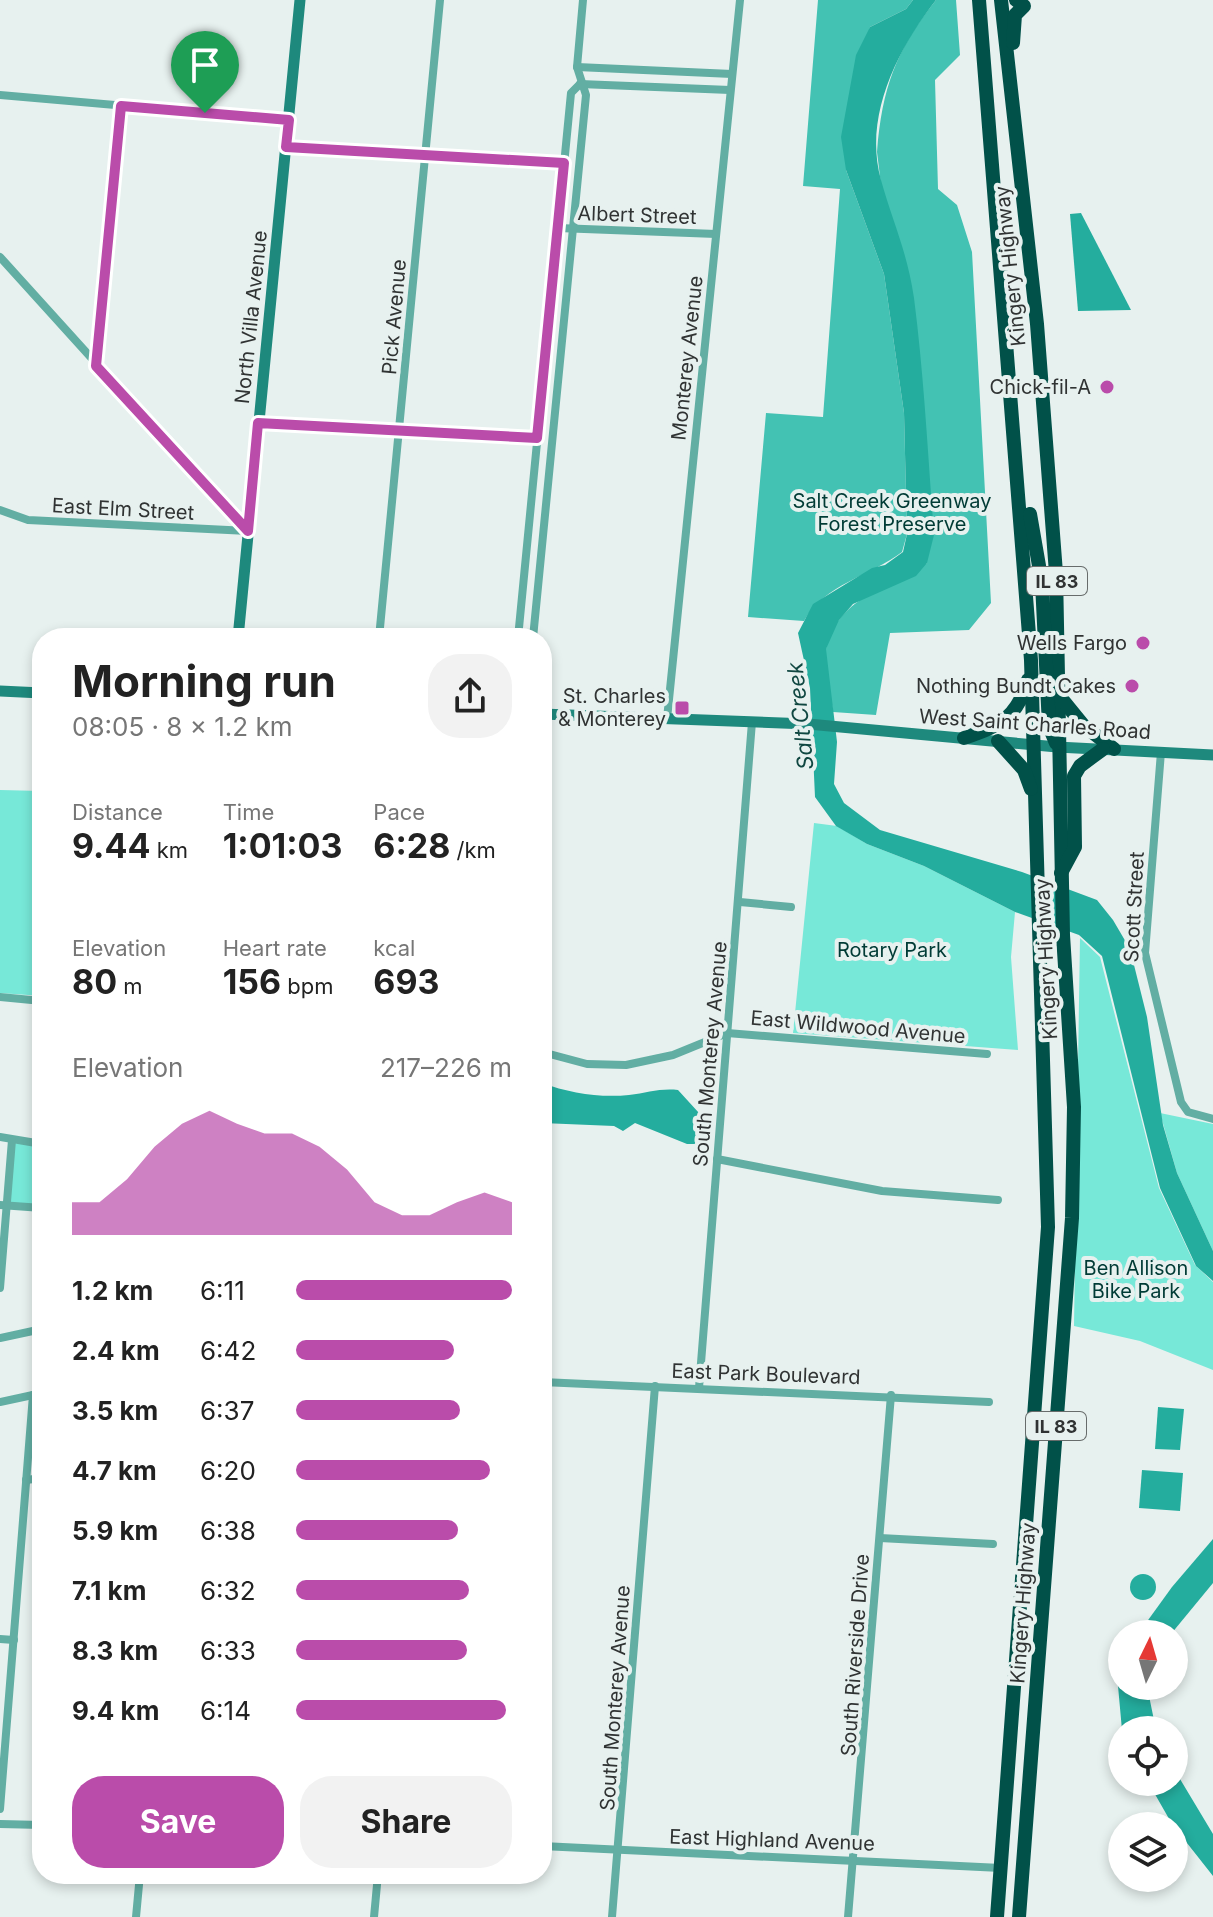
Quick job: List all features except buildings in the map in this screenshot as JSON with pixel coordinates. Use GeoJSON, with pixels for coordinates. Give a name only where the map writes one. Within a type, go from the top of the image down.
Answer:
{"type":"FeatureCollection","features":[{"type":"Feature","properties":{"kind":"highway","name":"Kingery Highway"},"geometry":{"type":"LineString","coordinates":[[979,0],[1020,482],[1032,668],[1048,1227],[997,1917]]}},
{"type":"Feature","properties":{"kind":"highway","name":"Kingery Highway"},"geometry":{"type":"LineString","coordinates":[[1001,0],[1049,474],[1061,698],[1057,747],[1063,935],[1074,1107],[1072,1218],[1019,1917]]}},
{"type":"Feature","properties":{"kind":"highway"},"geometry":{"type":"LineString","coordinates":[[1016,0],[1024,6],[1015,15],[1012,33],[1020,98],[1017,136]]}},
{"type":"Feature","properties":{"kind":"highway"},"geometry":{"type":"LineString","coordinates":[[1020,482],[1042,583],[1049,726],[1057,747]]}},
{"type":"Feature","properties":{"kind":"highway"},"geometry":{"type":"LineString","coordinates":[[964,738],[991,728],[1013,713],[1021,704],[1032,668]]}},
{"type":"Feature","properties":{"kind":"highway"},"geometry":{"type":"LineString","coordinates":[[1061,698],[1083,725],[1109,749],[1080,766],[1074,776],[1075,847],[1061,878]]}},
{"type":"Feature","properties":{"kind":"highway"},"geometry":{"type":"LineString","coordinates":[[998,741],[1024,770],[1036,804]]}},
{"type":"Feature","properties":{"kind":"main road","name":"North Villa Avenue"},"geometry":{"type":"LineString","coordinates":[[239,628],[300,0]]}},
{"type":"Feature","properties":{"kind":"main road"},"geometry":{"type":"LineString","coordinates":[[0,691],[32,693]]}},
{"type":"Feature","properties":{"kind":"main road","name":"West Saint Charles Road"},"geometry":{"type":"LineString","coordinates":[[552,714],[808,724],[1057,747],[1213,755]]}},
{"type":"Feature","properties":{"kind":"street","name":"Pick Avenue"},"geometry":{"type":"LineString","coordinates":[[380,628],[440,0]]}},
{"type":"Feature","properties":{"kind":"street"},"geometry":{"type":"LineString","coordinates":[[534,628],[586,95],[577,67],[583,0]]}},
{"type":"Feature","properties":{"kind":"street","name":"Monterey Avenue"},"geometry":{"type":"LineString","coordinates":[[667,719],[740,0]]}},
{"type":"Feature","properties":{"kind":"street"},"geometry":{"type":"LineString","coordinates":[[577,67],[732,74]]}},
{"type":"Feature","properties":{"kind":"street"},"geometry":{"type":"LineString","coordinates":[[519,628],[571,93],[580,84],[730,90]]}},
{"type":"Feature","properties":{"kind":"street"},"geometry":{"type":"LineString","coordinates":[[0,95],[289,120]]}},
{"type":"Feature","properties":{"kind":"street"},"geometry":{"type":"LineString","coordinates":[[96,366],[121,106]]}},
{"type":"Feature","properties":{"kind":"street"},"geometry":{"type":"LineString","coordinates":[[286,147],[564,163]]}},
{"type":"Feature","properties":{"kind":"street","name":"Albert Street"},"geometry":{"type":"LineString","coordinates":[[558,228],[716,234]]}},
{"type":"Feature","properties":{"kind":"street"},"geometry":{"type":"LineString","coordinates":[[0,257],[248,531]]}},
{"type":"Feature","properties":{"kind":"street"},"geometry":{"type":"LineString","coordinates":[[258,423],[537,438]]}},
{"type":"Feature","properties":{"kind":"street","name":"East Elm Street"},"geometry":{"type":"LineString","coordinates":[[0,510],[28,520],[248,531]]}},
{"type":"Feature","properties":{"kind":"street","name":"South Monterey Avenue"},"geometry":{"type":"LineString","coordinates":[[699,1388],[752,722]]}},
{"type":"Feature","properties":{"kind":"street","name":"Scott Street"},"geometry":{"type":"LineString","coordinates":[[1161,752],[1145,953],[1184,1106],[1195,1115],[1213,1119]]}},
{"type":"Feature","properties":{"kind":"street"},"geometry":{"type":"LineString","coordinates":[[740,902],[791,907]]}},
{"type":"Feature","properties":{"kind":"street"},"geometry":{"type":"LineString","coordinates":[[0,997],[32,1000]]}},
{"type":"Feature","properties":{"kind":"street","name":"East Wildwood Avenue"},"geometry":{"type":"LineString","coordinates":[[552,1055],[587,1064],[626,1065],[673,1055],[727,1033],[987,1054]]}},
{"type":"Feature","properties":{"kind":"street"},"geometry":{"type":"LineString","coordinates":[[0,1137],[32,1143]]}},
{"type":"Feature","properties":{"kind":"street"},"geometry":{"type":"LineString","coordinates":[[0,1288],[3,1205],[12,1140]]}},
{"type":"Feature","properties":{"kind":"street"},"geometry":{"type":"LineString","coordinates":[[717,1159],[882,1191],[998,1200]]}},
{"type":"Feature","properties":{"kind":"street"},"geometry":{"type":"LineString","coordinates":[[3,1205],[32,1207]]}},
{"type":"Feature","properties":{"kind":"street"},"geometry":{"type":"LineString","coordinates":[[0,1338],[32,1331]]}},
{"type":"Feature","properties":{"kind":"street","name":"East Park Boulevard"},"geometry":{"type":"LineString","coordinates":[[552,1382],[891,1395],[989,1402]]}},
{"type":"Feature","properties":{"kind":"street","name":"South Monterey Avenue"},"geometry":{"type":"LineString","coordinates":[[612,1917],[655,1386]]}},
{"type":"Feature","properties":{"kind":"street"},"geometry":{"type":"LineString","coordinates":[[0,1402],[32,1395]]}},
{"type":"Feature","properties":{"kind":"street","name":"South Riverside Drive"},"geometry":{"type":"LineString","coordinates":[[848,1917],[891,1395]]}},
{"type":"Feature","properties":{"kind":"street"},"geometry":{"type":"LineString","coordinates":[[0,1809],[32,1437]]}},
{"type":"Feature","properties":{"kind":"street"},"geometry":{"type":"LineString","coordinates":[[26,1480],[32,1479]]}},
{"type":"Feature","properties":{"kind":"street"},"geometry":{"type":"LineString","coordinates":[[880,1538],[993,1544]]}},
{"type":"Feature","properties":{"kind":"street"},"geometry":{"type":"LineString","coordinates":[[0,1639],[14,1640]]}},
{"type":"Feature","properties":{"kind":"street"},"geometry":{"type":"LineString","coordinates":[[0,1824],[32,1825]]}},
{"type":"Feature","properties":{"kind":"street","name":"East Highland Avenue"},"geometry":{"type":"LineString","coordinates":[[552,1847],[1001,1868]]}},
{"type":"Feature","properties":{"kind":"street"},"geometry":{"type":"LineString","coordinates":[[136,1917],[139,1884]]}},
{"type":"Feature","properties":{"kind":"street"},"geometry":{"type":"LineString","coordinates":[[374,1917],[377,1884]]}},
{"type":"Feature","properties":{"kind":"green space","name":"Salt Creek Greenway Forest Preserve"},"geometry":{"type":"Polygon","coordinates":[[[818,0],[913,0],[906,9],[870,27],[846,170],[884,274],[904,413],[907,534],[902,552],[823,598],[804,621],[748,617],[766,413],[823,417],[840,189],[803,186],[818,0]]]}},
{"type":"Feature","properties":{"kind":"green space"},"geometry":{"type":"Polygon","coordinates":[[[936,0],[956,0],[960,55],[935,80],[938,189],[957,205],[972,252],[991,603],[969,630],[890,633],[876,715],[833,712],[825,656],[831,633],[840,619],[866,596],[927,563],[877,152],[883,108],[893,71],[911,36],[936,0]]]}},
{"type":"Feature","properties":{"kind":"green space"},"geometry":{"type":"Polygon","coordinates":[[[0,790],[32,791],[32,995],[0,993],[0,790]]]}},
{"type":"Feature","properties":{"kind":"green space","name":"Rotary Park"},"geometry":{"type":"Polygon","coordinates":[[[814,823],[837,826],[867,844],[924,866],[1015,912],[1011,957],[1018,1050],[793,1033],[814,823]]]}},
{"type":"Feature","properties":{"kind":"green space","name":"Ben Allison Bike Park"},"geometry":{"type":"Polygon","coordinates":[[[1080,938],[1100,957],[1159,1188],[1195,1265],[1213,1282],[1213,1370],[1140,1341],[1074,1326],[1080,938]]]}},
{"type":"Feature","properties":{"kind":"green space"},"geometry":{"type":"Polygon","coordinates":[[[1160,1113],[1213,1124],[1213,1251],[1177,1173],[1160,1113]]]}},
{"type":"Feature","properties":{"kind":"green space"},"geometry":{"type":"Polygon","coordinates":[[[14,1143],[32,1145],[32,1205],[9,1203],[14,1143]]]}},
{"type":"Feature","properties":{"kind":"shaded area"},"geometry":{"type":"Polygon","coordinates":[[[913,0],[936,0],[909,40],[888,84],[880,108],[877,156],[914,298],[934,535],[927,563],[916,576],[853,604],[839,620],[826,649],[837,742],[834,784],[844,803],[880,830],[1022,872],[1097,900],[1113,920],[1130,949],[1147,1017],[1163,1125],[1177,1173],[1213,1251],[1213,1281],[1196,1266],[1160,1188],[1102,956],[1079,935],[1015,912],[924,866],[867,844],[836,826],[815,797],[810,688],[798,633],[813,604],[903,552],[907,534],[904,413],[884,274],[846,170],[841,137],[856,55],[870,27],[906,9],[913,0]]]}},
{"type":"Feature","properties":{"kind":"shaded area"},"geometry":{"type":"Polygon","coordinates":[[[1081,213],[1131,310],[1078,311],[1070,214],[1081,213]]]}},
{"type":"Feature","properties":{"kind":"shaded area"},"geometry":{"type":"Polygon","coordinates":[[[552,1086],[607,1096],[678,1090],[699,1113],[695,1144],[687,1144],[635,1123],[623,1131],[614,1126],[552,1123],[552,1086]]]}},
{"type":"Feature","properties":{"kind":"shaded area"},"geometry":{"type":"Polygon","coordinates":[[[1158,1407],[1184,1409],[1180,1450],[1155,1449],[1158,1407]]]}},
{"type":"Feature","properties":{"kind":"shaded area"},"geometry":{"type":"Polygon","coordinates":[[[1142,1470],[1183,1473],[1180,1511],[1139,1508],[1142,1470]]]}},
{"type":"Feature","properties":{"kind":"shaded area"},"geometry":{"type":"Polygon","coordinates":[[[1213,1539],[1213,1583],[1183,1620],[1148,1620],[1213,1539]]]}},
{"type":"Feature","properties":{"kind":"shaded area"},"geometry":{"type":"Polygon","coordinates":[[[1143,1574],[1152,1578],[1156,1587],[1152,1596],[1143,1600],[1134,1596],[1130,1587],[1134,1578],[1143,1574]]]}},
{"type":"Feature","properties":{"kind":"shaded area"},"geometry":{"type":"Polygon","coordinates":[[[1119,1700],[1150,1700],[1153,1716],[1121,1716],[1119,1700]]]}},
{"type":"Feature","properties":{"kind":"shaded area"},"geometry":{"type":"Polygon","coordinates":[[[1188,1792],[1213,1834],[1213,1876],[1188,1844],[1188,1812],[1165,1812],[1156,1796],[1188,1796],[1188,1792]]]}},
{"type":"Feature","properties":{"kind":"place","name":"Chick-fil-A"},"geometry":{"type":"Point","coordinates":[1107,387]}},
{"type":"Feature","properties":{"kind":"place","name":"Wells Fargo"},"geometry":{"type":"Point","coordinates":[1143,643]}},
{"type":"Feature","properties":{"kind":"place","name":"Nothing Bundt Cakes"},"geometry":{"type":"Point","coordinates":[1132,686]}},
{"type":"Feature","properties":{"kind":"place","name":"St. Charles & Monterey"},"geometry":{"type":"Point","coordinates":[682,708]}},
{"type":"Feature","properties":{"kind":"route"},"geometry":{"type":"LineString","coordinates":[[121,106],[205,113],[289,120],[286,147],[564,163],[537,438],[258,423],[248,531],[96,366],[121,106]]}},
{"type":"Feature","properties":{"kind":"water label","name":"Salt Creek"},"geometry":{"type":"Point","coordinates":[800,716]}}]}
